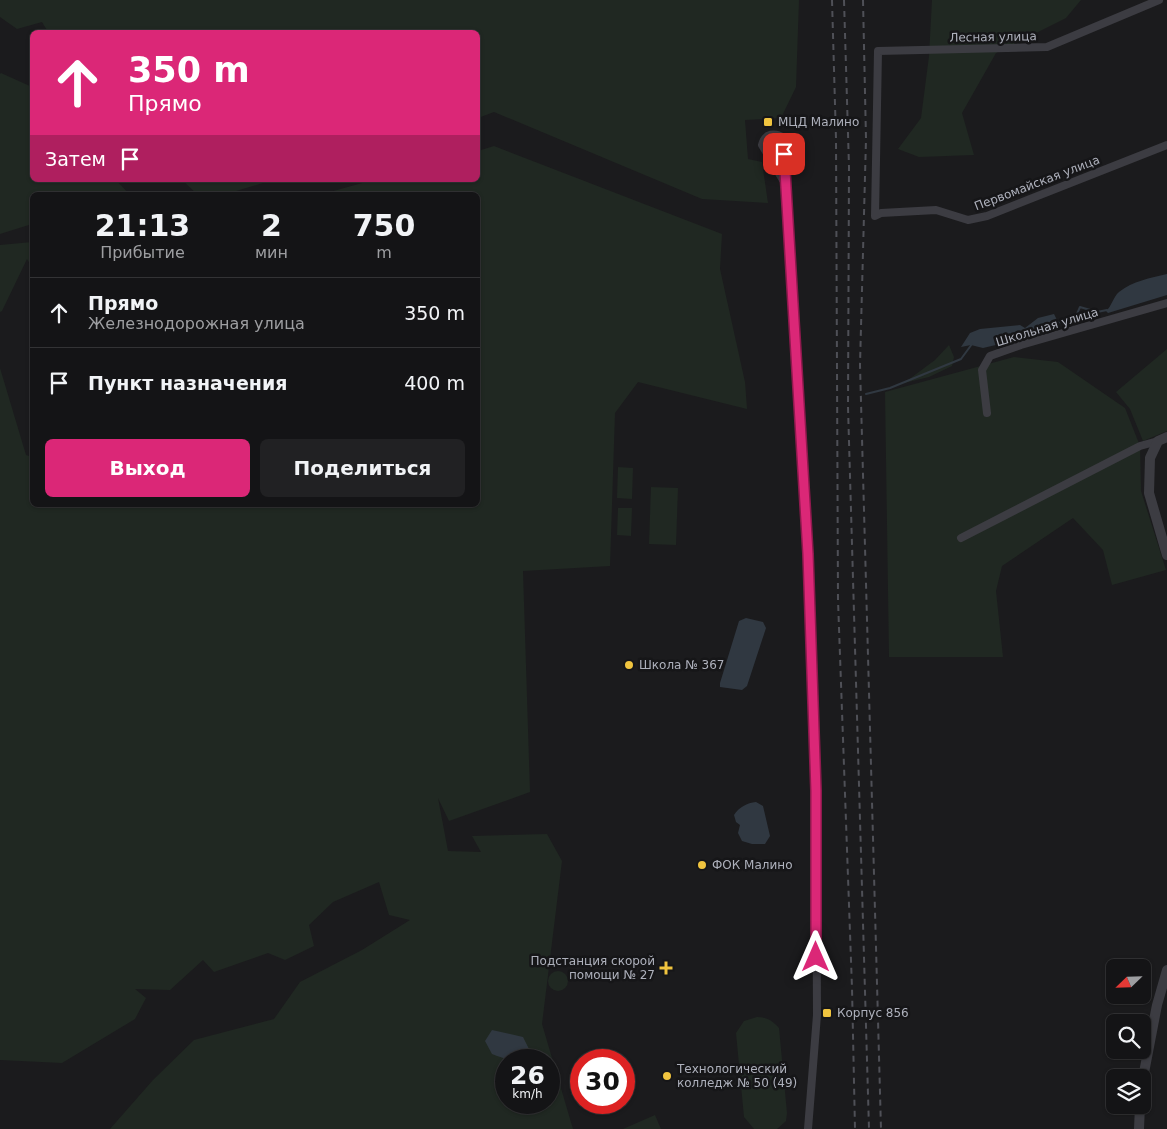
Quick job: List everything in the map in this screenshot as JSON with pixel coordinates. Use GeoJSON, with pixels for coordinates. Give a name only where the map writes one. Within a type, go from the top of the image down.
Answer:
{"type":"FeatureCollection","features":[{"type":"Feature","properties":{"kind":"street","name":"Лесная улица"},"geometry":{"type":"LineString","coordinates":[[881,213],[875,216],[878,51],[1047,47],[1159,0]]}},
{"type":"Feature","properties":{"kind":"street"},"geometry":{"type":"LineString","coordinates":[[786,185],[762,145],[769,135],[777,134],[784,138],[809,582],[816,791],[817,1015],[808,1129]]}},
{"type":"Feature","properties":{"kind":"street","name":"Первомайская улица"},"geometry":{"type":"LineString","coordinates":[[881,213],[936,210],[968,220],[987,216],[1167,145]]}},
{"type":"Feature","properties":{"kind":"street","name":"Школьная улица"},"geometry":{"type":"LineString","coordinates":[[987,413],[982,370],[990,356],[1021,345],[1167,303]]}},
{"type":"Feature","properties":{"kind":"street"},"geometry":{"type":"LineString","coordinates":[[1162,439],[1150,458],[1149,493],[1167,555]]}},
{"type":"Feature","properties":{"kind":"street"},"geometry":{"type":"LineString","coordinates":[[962,538],[1140,446],[1162,439]]}},
{"type":"Feature","properties":{"kind":"street"},"geometry":{"type":"LineString","coordinates":[[1145,1069],[1157,1005],[1167,970]]}},
{"type":"Feature","properties":{"kind":"street"},"geometry":{"type":"LineString","coordinates":[[1139,1129],[1140,1114]]}},
{"type":"Feature","properties":{"kind":"shaded area"},"geometry":{"type":"Polygon","coordinates":[[[0,0],[799,0],[796,87],[781,118],[745,120],[748,159],[762,162],[768,203],[702,199],[494,112],[480,117],[480,30],[47,30],[42,22],[17,29],[0,17],[0,0]]]}},
{"type":"Feature","properties":{"kind":"shaded area"},"geometry":{"type":"Polygon","coordinates":[[[932,0],[1081,0],[1066,18],[996,53],[962,113],[974,155],[919,157],[898,149],[921,118],[929,56],[932,0]]]}},
{"type":"Feature","properties":{"kind":"shaded area"},"geometry":{"type":"Polygon","coordinates":[[[0,74],[30,86],[30,182],[118,182],[127,192],[30,192],[30,225],[0,234],[0,74]]]}},
{"type":"Feature","properties":{"kind":"shaded area"},"geometry":{"type":"Polygon","coordinates":[[[494,146],[722,234],[720,269],[745,382],[747,409],[638,382],[615,413],[610,566],[523,571],[530,792],[449,821],[438,798],[448,851],[481,852],[472,836],[547,834],[562,861],[542,1024],[549,1049],[495,1049],[495,1114],[560,1114],[560,1085],[573,1129],[110,1129],[153,1080],[194,1040],[274,1019],[300,982],[362,950],[410,920],[389,915],[379,882],[333,902],[309,925],[314,946],[285,960],[268,953],[214,972],[203,960],[170,990],[135,989],[146,998],[135,1019],[62,1063],[0,1060],[0,368],[26,455],[30,456],[30,507],[480,507],[480,192],[330,192],[366,182],[480,182],[480,150],[494,146]]]}},
{"type":"Feature","properties":{"kind":"shaded area"},"geometry":{"type":"Polygon","coordinates":[[[184,182],[266,182],[233,192],[195,192],[184,182]]]}},
{"type":"Feature","properties":{"kind":"shaded area"},"geometry":{"type":"Polygon","coordinates":[[[30,242],[30,264],[27,259],[0,312],[0,245],[30,242]]]}},
{"type":"Feature","properties":{"kind":"shaded area"},"geometry":{"type":"Polygon","coordinates":[[[1167,274],[1167,295],[1108,313],[1106,311],[1117,294],[1124,288],[1142,280],[1167,274]]]}},
{"type":"Feature","properties":{"kind":"shaded area"},"geometry":{"type":"Polygon","coordinates":[[[1054,314],[1059,324],[1034,336],[983,348],[971,345],[961,347],[970,333],[980,329],[1020,325],[1025,328],[1038,318],[1054,314]]]}},
{"type":"Feature","properties":{"kind":"shaded area"},"geometry":{"type":"Polygon","coordinates":[[[949,345],[954,357],[952,366],[929,377],[904,383],[935,360],[949,345]]]}},
{"type":"Feature","properties":{"kind":"shaded area"},"geometry":{"type":"Polygon","coordinates":[[[1167,349],[1167,431],[1143,441],[1130,409],[1116,392],[1167,349]]]}},
{"type":"Feature","properties":{"kind":"shaded area"},"geometry":{"type":"Polygon","coordinates":[[[1014,357],[1058,362],[1125,408],[1140,446],[1141,491],[1166,570],[1112,585],[1103,550],[1073,518],[1002,566],[996,591],[1003,657],[889,657],[885,392],[1014,357]]]}},
{"type":"Feature","properties":{"kind":"shaded area"},"geometry":{"type":"Polygon","coordinates":[[[618,467],[633,468],[632,499],[617,498],[618,467]]]}},
{"type":"Feature","properties":{"kind":"shaded area"},"geometry":{"type":"Polygon","coordinates":[[[651,487],[678,488],[676,545],[649,544],[651,487]]]}},
{"type":"Feature","properties":{"kind":"shaded area"},"geometry":{"type":"Polygon","coordinates":[[[618,508],[632,508],[631,536],[617,535],[618,508]]]}},
{"type":"Feature","properties":{"kind":"shaded area"},"geometry":{"type":"Polygon","coordinates":[[[746,618],[763,622],[766,628],[747,686],[742,690],[720,687],[739,621],[746,618]]]}},
{"type":"Feature","properties":{"kind":"shaded area"},"geometry":{"type":"Polygon","coordinates":[[[756,802],[763,806],[770,836],[765,844],[752,844],[742,841],[738,833],[740,825],[736,822],[734,815],[749,803],[756,802]]]}},
{"type":"Feature","properties":{"kind":"shaded area"},"geometry":{"type":"Polygon","coordinates":[[[558,971],[565,974],[568,981],[565,988],[558,991],[551,988],[548,981],[551,974],[558,971]]]}},
{"type":"Feature","properties":{"kind":"shaded area"},"geometry":{"type":"Polygon","coordinates":[[[757,1017],[770,1020],[779,1028],[787,1113],[786,1121],[777,1129],[754,1129],[744,1117],[736,1033],[744,1021],[757,1017]]]}},
{"type":"Feature","properties":{"kind":"shaded area"},"geometry":{"type":"Polygon","coordinates":[[[492,1030],[523,1037],[529,1049],[495,1049],[495,1055],[492,1054],[485,1041],[492,1030]]]}},
{"type":"Feature","properties":{"kind":"shaded area"},"geometry":{"type":"Polygon","coordinates":[[[655,1115],[661,1129],[623,1129],[655,1115]]]}},
{"type":"Feature","properties":{"kind":"waterway"},"geometry":{"type":"LineString","coordinates":[[1056,322],[1073,323],[1080,307],[1097,312],[1107,310]]}},
{"type":"Feature","properties":{"kind":"waterway"},"geometry":{"type":"LineString","coordinates":[[866,394],[890,388],[961,359],[972,344]]}},
{"type":"Feature","properties":{"kind":"railway"},"geometry":{"type":"LineString","coordinates":[[832,0],[836,139],[838,600],[852,988],[855,1129]]}},
{"type":"Feature","properties":{"kind":"railway"},"geometry":{"type":"LineString","coordinates":[[844,0],[849,167],[848,407],[869,1129]]}},
{"type":"Feature","properties":{"kind":"railway"},"geometry":{"type":"LineString","coordinates":[[863,0],[866,139],[860,365],[881,1129]]}},
{"type":"Feature","properties":{"kind":"place","name":"МЦД Малино"},"geometry":{"type":"Point","coordinates":[768,122]}},
{"type":"Feature","properties":{"kind":"place","name":"Школа № 367"},"geometry":{"type":"Point","coordinates":[629,665]}},
{"type":"Feature","properties":{"kind":"place","name":"ФОК Малино"},"geometry":{"type":"Point","coordinates":[702,865]}},
{"type":"Feature","properties":{"kind":"place","name":"Подстанция скорой помощи № 27"},"geometry":{"type":"Point","coordinates":[666,968]}},
{"type":"Feature","properties":{"kind":"place","name":"Корпус 856"},"geometry":{"type":"Point","coordinates":[827,1013]}},
{"type":"Feature","properties":{"kind":"place","name":"Технологический колледж № 50 (49)"},"geometry":{"type":"Point","coordinates":[667,1076]}},
{"type":"Feature","properties":{"kind":"route"},"geometry":{"type":"LineString","coordinates":[[784,154],[808,554],[816,791],[816,957]]}}]}
